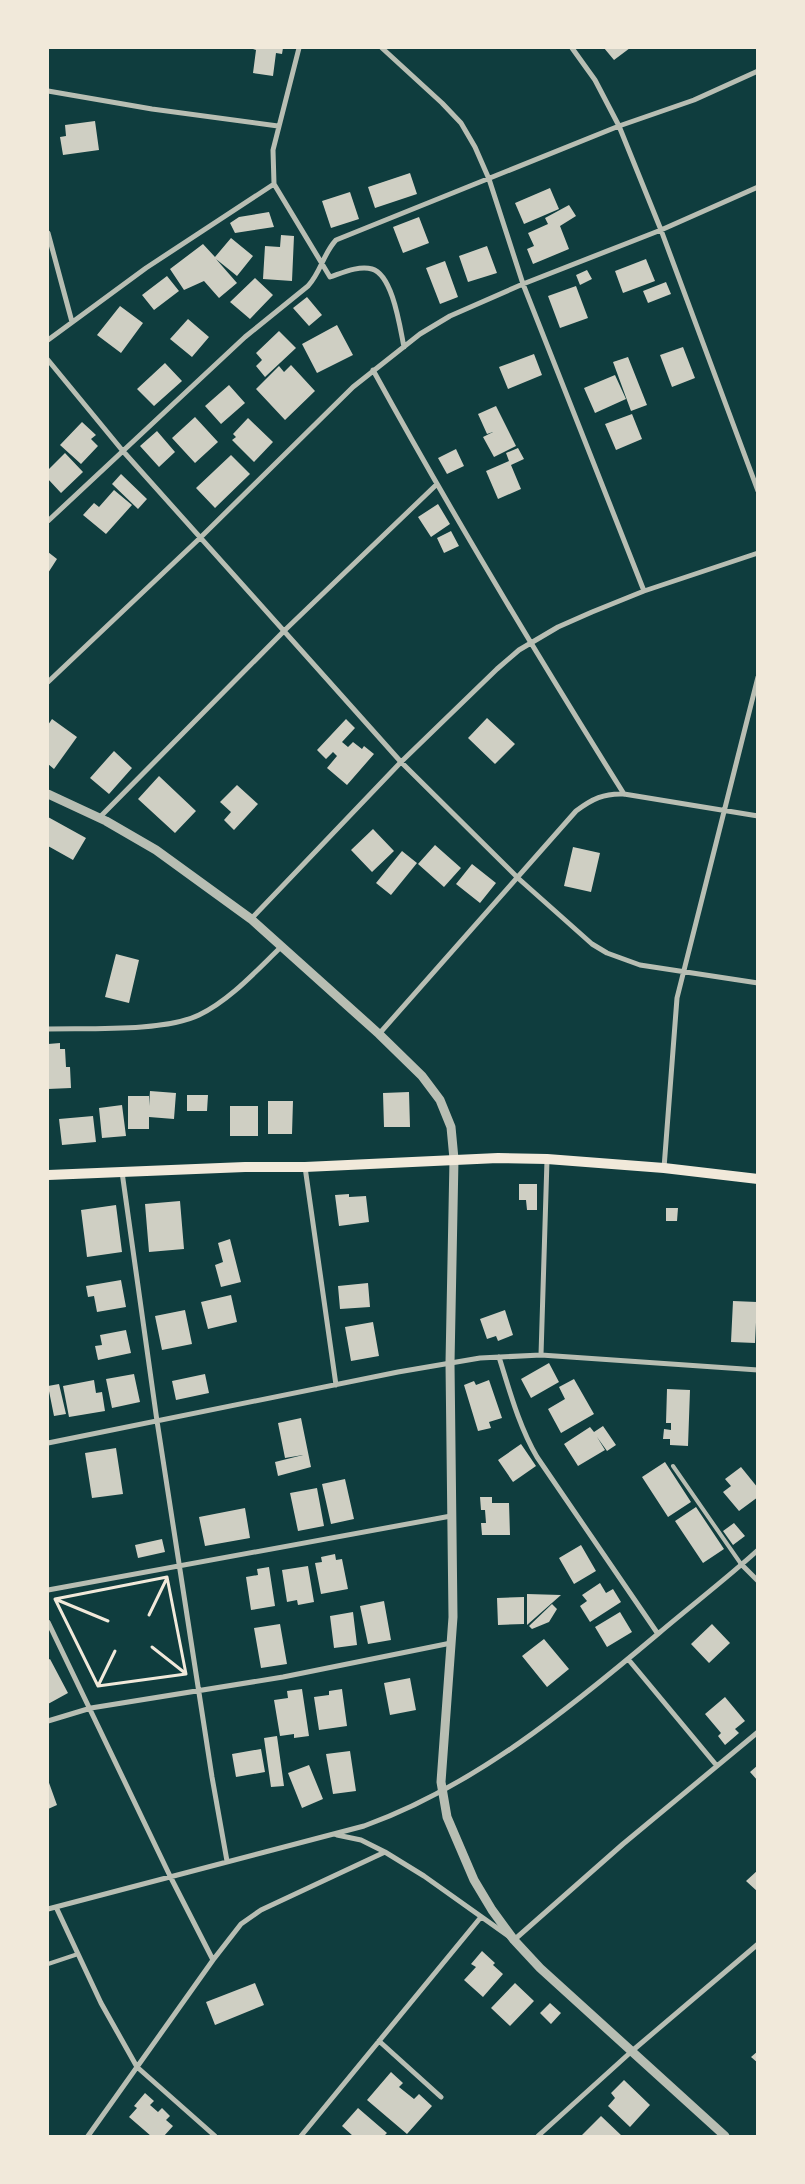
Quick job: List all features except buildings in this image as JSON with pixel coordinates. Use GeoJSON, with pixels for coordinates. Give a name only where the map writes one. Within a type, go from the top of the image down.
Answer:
{"type":"FeatureCollection","features":[{"type":"Feature","properties":{"kind":"main road"},"geometry":{"type":"LineString","coordinates":[[48,1175],[305,1167],[454,1159],[547,1159],[664,1168],[758,1179]]}},
{"type":"Feature","properties":{"kind":"street"},"geometry":{"type":"LineString","coordinates":[[299,48],[273,150],[274,184],[330,277],[362,268],[372,269],[379,274],[386,283],[391,295],[404,347]]}},
{"type":"Feature","properties":{"kind":"street"},"geometry":{"type":"LineString","coordinates":[[382,48],[461,123],[488,179],[523,284],[644,591]]}},
{"type":"Feature","properties":{"kind":"street"},"geometry":{"type":"LineString","coordinates":[[572,48],[595,80],[620,126],[758,491]]}},
{"type":"Feature","properties":{"kind":"street"},"geometry":{"type":"LineString","coordinates":[[48,521],[244,337],[308,286],[322,266],[328,249],[336,240],[620,126],[694,100],[758,71]]}},
{"type":"Feature","properties":{"kind":"street"},"geometry":{"type":"LineString","coordinates":[[48,91],[152,109],[278,126]]}},
{"type":"Feature","properties":{"kind":"street"},"geometry":{"type":"LineString","coordinates":[[48,340],[146,268],[274,184]]}},
{"type":"Feature","properties":{"kind":"street"},"geometry":{"type":"LineString","coordinates":[[48,682],[200,538],[353,387],[404,347],[450,316],[523,284],[660,230],[758,187]]}},
{"type":"Feature","properties":{"kind":"street"},"geometry":{"type":"LineString","coordinates":[[48,233],[72,322]]}},
{"type":"Feature","properties":{"kind":"street"},"geometry":{"type":"LineString","coordinates":[[48,360],[122,450],[401,762],[519,879],[592,944],[607,954],[640,965],[758,983]]}},
{"type":"Feature","properties":{"kind":"street"},"geometry":{"type":"LineString","coordinates":[[373,370],[436,485],[529,643],[624,794]]}},
{"type":"Feature","properties":{"kind":"street"},"geometry":{"type":"LineString","coordinates":[[99,818],[284,630],[436,485]]}},
{"type":"Feature","properties":{"kind":"street"},"geometry":{"type":"LineString","coordinates":[[251,919],[401,762],[497,669],[529,643],[592,612],[644,591],[758,554]]}},
{"type":"Feature","properties":{"kind":"street"},"geometry":{"type":"LineString","coordinates":[[664,1168],[676,1012],[683,971],[726,810],[758,677]]}},
{"type":"Feature","properties":{"kind":"street"},"geometry":{"type":"LineString","coordinates":[[48,794],[99,818],[156,850],[251,919],[379,1034],[426,1080],[440,1100],[451,1127],[454,1159],[450,1363],[453,1617],[441,1782],[447,1817],[474,1880],[492,1910],[514,1940],[540,1968],[725,2136]]}},
{"type":"Feature","properties":{"kind":"street"},"geometry":{"type":"LineString","coordinates":[[379,1034],[519,879],[576,811],[591,800],[605,794],[624,794],[758,816]]}},
{"type":"Feature","properties":{"kind":"street"},"geometry":{"type":"LineString","coordinates":[[48,1029],[154,1026],[200,1015],[223,999],[281,947]]}},
{"type":"Feature","properties":{"kind":"street"},"geometry":{"type":"LineString","coordinates":[[541,1355],[547,1159]]}},
{"type":"Feature","properties":{"kind":"street"},"geometry":{"type":"LineString","coordinates":[[305,1167],[336,1385]]}},
{"type":"Feature","properties":{"kind":"street"},"geometry":{"type":"LineString","coordinates":[[122,1172],[157,1421],[227,1861]]}},
{"type":"Feature","properties":{"kind":"street"},"geometry":{"type":"LineString","coordinates":[[48,1443],[450,1363],[499,1357],[541,1355],[758,1370]]}},
{"type":"Feature","properties":{"kind":"street"},"geometry":{"type":"LineString","coordinates":[[499,1357],[513,1403],[530,1445],[658,1634]]}},
{"type":"Feature","properties":{"kind":"street"},"geometry":{"type":"LineString","coordinates":[[48,1590],[451,1516]]}},
{"type":"Feature","properties":{"kind":"street"},"geometry":{"type":"LineString","coordinates":[[48,1910],[227,1861],[335,1835],[389,1817],[442,1791],[512,1747],[628,1660],[758,1550]]}},
{"type":"Feature","properties":{"kind":"street"},"geometry":{"type":"LineString","coordinates":[[741,1564],[758,1581]]}},
{"type":"Feature","properties":{"kind":"street"},"geometry":{"type":"LineString","coordinates":[[48,1622],[91,1708],[170,1876],[213,1960]]}},
{"type":"Feature","properties":{"kind":"street"},"geometry":{"type":"LineString","coordinates":[[48,1721],[91,1708],[199,1691],[451,1643]]}},
{"type":"Feature","properties":{"kind":"street"},"geometry":{"type":"LineString","coordinates":[[628,1660],[717,1766]]}},
{"type":"Feature","properties":{"kind":"street"},"geometry":{"type":"LineString","coordinates":[[514,1940],[623,1844],[758,1732]]}},
{"type":"Feature","properties":{"kind":"street"},"geometry":{"type":"LineString","coordinates":[[335,1835],[361,1840],[386,1852],[514,1940]]}},
{"type":"Feature","properties":{"kind":"street"},"geometry":{"type":"LineString","coordinates":[[88,2136],[213,1960],[241,1924],[261,1910],[386,1852]]}},
{"type":"Feature","properties":{"kind":"street"},"geometry":{"type":"LineString","coordinates":[[56,1907],[101,2003],[137,2067],[215,2136]]}},
{"type":"Feature","properties":{"kind":"street"},"geometry":{"type":"LineString","coordinates":[[301,2136],[481,1917]]}},
{"type":"Feature","properties":{"kind":"street"},"geometry":{"type":"LineString","coordinates":[[538,2136],[632,2050],[758,1944]]}},
{"type":"Feature","properties":{"kind":"street"},"geometry":{"type":"LineString","coordinates":[[379,2041],[441,2097]]}},
{"type":"Feature","properties":{"kind":"lane"},"geometry":{"type":"LineString","coordinates":[[673,1466],[741,1564]]}},
{"type":"Feature","properties":{"kind":"lane"},"geometry":{"type":"LineString","coordinates":[[48,1964],[78,1954]]}},
{"type":"Feature","properties":{"kind":"path"},"geometry":{"type":"LineString","coordinates":[[55,1599],[168,1578]]}},
{"type":"Feature","properties":{"kind":"path"},"geometry":{"type":"LineString","coordinates":[[149,1615],[168,1578]]}},
{"type":"Feature","properties":{"kind":"path"},"geometry":{"type":"LineString","coordinates":[[168,1578],[186,1674]]}},
{"type":"Feature","properties":{"kind":"path"},"geometry":{"type":"LineString","coordinates":[[55,1599],[108,1621]]}},
{"type":"Feature","properties":{"kind":"path"},"geometry":{"type":"LineString","coordinates":[[55,1599],[98,1686]]}},
{"type":"Feature","properties":{"kind":"path"},"geometry":{"type":"LineString","coordinates":[[152,1647],[186,1674]]}},
{"type":"Feature","properties":{"kind":"path"},"geometry":{"type":"LineString","coordinates":[[98,1686],[115,1651]]}},
{"type":"Feature","properties":{"kind":"path"},"geometry":{"type":"LineString","coordinates":[[98,1686],[186,1674]]}}]}
